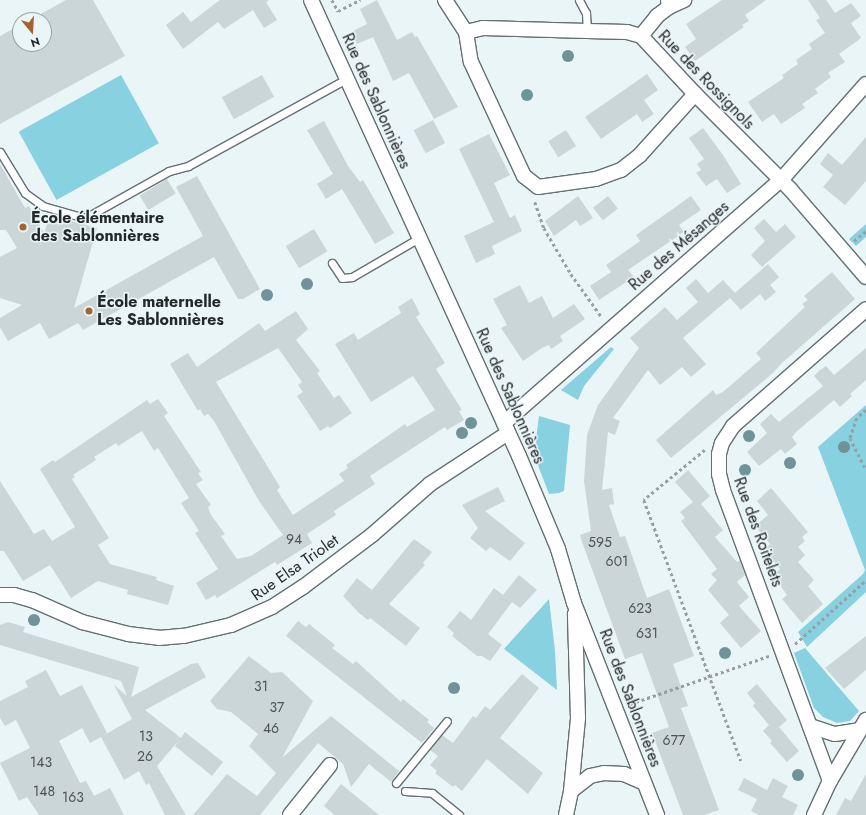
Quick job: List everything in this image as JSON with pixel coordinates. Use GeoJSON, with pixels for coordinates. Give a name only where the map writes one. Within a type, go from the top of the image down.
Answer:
{"type":"FeatureCollection","features":[{"type":"Feature","properties":{"kind":"street","name":"Rue des Sablonnières"},"geometry":{"type":"LineString","coordinates":[[311,0],[348,78],[506,428],[558,548],[574,603],[657,815]]}},
{"type":"Feature","properties":{"kind":"street"},"geometry":{"type":"LineString","coordinates":[[445,0],[466,32],[471,62],[524,176],[534,186],[544,188],[596,179],[622,170],[640,155],[695,94]]}},
{"type":"Feature","properties":{"kind":"street"},"geometry":{"type":"LineString","coordinates":[[641,36],[668,4],[684,0]]}},
{"type":"Feature","properties":{"kind":"street","name":"Rue des Rossignols"},"geometry":{"type":"LineString","coordinates":[[466,32],[483,28],[587,30],[627,32],[641,36],[695,94],[781,180],[866,277]]}},
{"type":"Feature","properties":{"kind":"street","name":"Rue des Mésanges"},"geometry":{"type":"LineString","coordinates":[[506,428],[610,328],[781,180],[866,84]]}},
{"type":"Feature","properties":{"kind":"street","name":"Rue des Roitelets"},"geometry":{"type":"LineString","coordinates":[[830,781],[723,490],[719,474],[719,454],[722,443],[733,426],[866,309]]}},
{"type":"Feature","properties":{"kind":"street","name":"Rue Elsa Triolet"},"geometry":{"type":"LineString","coordinates":[[0,596],[14,595],[32,600],[82,622],[128,634],[159,638],[178,636],[231,625],[272,607],[303,587],[372,535],[430,484],[506,428]]}},
{"type":"Feature","properties":{"kind":"street"},"geometry":{"type":"LineString","coordinates":[[566,815],[571,791],[578,684],[574,603]]}},
{"type":"Feature","properties":{"kind":"street"},"geometry":{"type":"LineString","coordinates":[[810,726],[835,734],[863,725]]}},
{"type":"Feature","properties":{"kind":"street"},"geometry":{"type":"LineString","coordinates":[[814,815],[830,781],[863,725]]}},
{"type":"Feature","properties":{"kind":"street"},"geometry":{"type":"LineString","coordinates":[[293,811],[330,766]]}},
{"type":"Feature","properties":{"kind":"street"},"geometry":{"type":"LineString","coordinates":[[571,791],[590,776],[604,773],[624,774],[644,783]]}},
{"type":"Feature","properties":{"kind":"lane"},"geometry":{"type":"LineString","coordinates":[[580,0],[586,13],[587,30]]}},
{"type":"Feature","properties":{"kind":"lane"},"geometry":{"type":"LineString","coordinates":[[0,152],[25,193],[43,206],[84,218],[169,171],[188,166],[348,78]]}},
{"type":"Feature","properties":{"kind":"lane"},"geometry":{"type":"LineString","coordinates":[[332,263],[342,278],[352,278],[419,238]]}},
{"type":"Feature","properties":{"kind":"lane"},"geometry":{"type":"LineString","coordinates":[[396,784],[447,721]]}},
{"type":"Feature","properties":{"kind":"lane"},"geometry":{"type":"LineString","coordinates":[[405,791],[432,793],[459,815]]}},
{"type":"Feature","properties":{"kind":"path"},"geometry":{"type":"LineString","coordinates":[[332,0],[338,11],[360,0]]}},
{"type":"Feature","properties":{"kind":"path"},"geometry":{"type":"LineString","coordinates":[[534,186],[532,191],[536,209],[544,228],[571,274],[610,328]]}},
{"type":"Feature","properties":{"kind":"path"},"geometry":{"type":"LineString","coordinates":[[866,410],[858,418],[850,438],[866,469]]}},
{"type":"Feature","properties":{"kind":"path"},"geometry":{"type":"LineString","coordinates":[[708,451],[703,449],[644,500],[741,761]]}},
{"type":"Feature","properties":{"kind":"path"},"geometry":{"type":"LineString","coordinates":[[790,648],[866,580]]}},
{"type":"Feature","properties":{"kind":"path"},"geometry":{"type":"LineString","coordinates":[[625,705],[777,653]]}},
{"type":"Feature","properties":{"kind":"shaded area"},"geometry":{"type":"Polygon","coordinates":[[[121,75],[159,143],[56,200],[19,132],[121,75]]]}},
{"type":"Feature","properties":{"kind":"shaded area"},"geometry":{"type":"Polygon","coordinates":[[[866,224],[866,237],[856,246],[849,239],[866,224]]]}},
{"type":"Feature","properties":{"kind":"shaded area"},"geometry":{"type":"Polygon","coordinates":[[[611,347],[614,349],[584,386],[578,400],[561,390],[611,347]]]}},
{"type":"Feature","properties":{"kind":"shaded area"},"geometry":{"type":"Polygon","coordinates":[[[866,405],[866,592],[807,647],[798,632],[863,574],[865,570],[818,447],[866,405]]]}},
{"type":"Feature","properties":{"kind":"shaded area"},"geometry":{"type":"Polygon","coordinates":[[[539,416],[570,425],[564,491],[559,493],[549,494],[534,455],[539,416]]]}},
{"type":"Feature","properties":{"kind":"shaded area"},"geometry":{"type":"Polygon","coordinates":[[[549,599],[555,651],[557,690],[504,649],[549,599]]]}},
{"type":"Feature","properties":{"kind":"shaded area"},"geometry":{"type":"Polygon","coordinates":[[[805,648],[859,711],[850,721],[837,723],[823,717],[814,708],[794,653],[805,648]]]}},
{"type":"Feature","properties":{"kind":"building"},"geometry":{"type":"Polygon","coordinates":[[[66,0],[93,0],[125,56],[0,124],[0,36],[12,29],[12,52],[52,52],[52,12],[44,12],[66,0]]]}},
{"type":"Feature","properties":{"kind":"building"},"geometry":{"type":"Polygon","coordinates":[[[220,0],[269,0],[266,2],[277,20],[264,28],[253,10],[224,29],[218,22],[183,49],[166,25],[183,12],[191,22],[220,0]]]}},
{"type":"Feature","properties":{"kind":"building"},"geometry":{"type":"Polygon","coordinates":[[[377,0],[397,40],[412,32],[415,37],[417,36],[458,107],[434,119],[409,73],[393,81],[373,37],[357,44],[351,32],[367,24],[360,9],[377,0]]]}},
{"type":"Feature","properties":{"kind":"building"},"geometry":{"type":"Polygon","coordinates":[[[722,0],[766,0],[745,15],[749,21],[742,25],[744,27],[695,61],[685,47],[696,39],[686,24],[722,0]]]}},
{"type":"Feature","properties":{"kind":"building"},"geometry":{"type":"Polygon","coordinates":[[[808,0],[826,0],[835,13],[851,3],[861,16],[851,23],[861,38],[839,54],[845,62],[828,73],[831,77],[815,89],[818,93],[802,104],[805,108],[781,124],[774,114],[762,122],[748,102],[784,78],[782,75],[798,64],[796,60],[812,49],[809,44],[825,33],[816,20],[820,18],[808,0]]]}},
{"type":"Feature","properties":{"kind":"building"},"geometry":{"type":"Polygon","coordinates":[[[647,74],[658,90],[644,100],[654,114],[642,122],[637,114],[601,139],[585,117],[647,74]]]}},
{"type":"Feature","properties":{"kind":"building"},"geometry":{"type":"Polygon","coordinates":[[[262,75],[274,97],[234,119],[222,97],[262,75]]]}},
{"type":"Feature","properties":{"kind":"building"},"geometry":{"type":"Polygon","coordinates":[[[433,120],[445,143],[426,153],[414,130],[433,120]]]}},
{"type":"Feature","properties":{"kind":"building"},"geometry":{"type":"Polygon","coordinates":[[[324,121],[348,166],[360,182],[363,180],[394,233],[375,244],[342,189],[326,199],[317,184],[333,174],[307,130],[324,121]]]}},
{"type":"Feature","properties":{"kind":"building"},"geometry":{"type":"Polygon","coordinates":[[[703,128],[723,155],[741,184],[727,193],[717,179],[706,186],[696,173],[701,170],[697,164],[704,159],[689,138],[703,128]]]}},
{"type":"Feature","properties":{"kind":"building"},"geometry":{"type":"Polygon","coordinates":[[[566,130],[576,146],[558,157],[548,141],[566,130]]]}},
{"type":"Feature","properties":{"kind":"building"},"geometry":{"type":"Polygon","coordinates":[[[489,134],[510,175],[494,183],[510,218],[515,215],[522,231],[492,246],[495,254],[476,263],[464,236],[494,222],[459,149],[489,134]]]}},
{"type":"Feature","properties":{"kind":"building"},"geometry":{"type":"Polygon","coordinates":[[[866,137],[866,181],[845,205],[823,187],[833,175],[820,164],[828,153],[842,165],[866,137]]]}},
{"type":"Feature","properties":{"kind":"building"},"geometry":{"type":"Polygon","coordinates":[[[0,164],[25,208],[29,206],[44,233],[50,215],[97,228],[74,308],[203,236],[176,187],[197,176],[260,289],[243,299],[238,299],[214,257],[83,330],[78,323],[49,339],[40,323],[8,341],[0,327],[0,318],[22,305],[0,298],[0,257],[17,248],[6,230],[0,230],[0,164]]]}},
{"type":"Feature","properties":{"kind":"building"},"geometry":{"type":"Polygon","coordinates":[[[167,179],[176,194],[148,210],[140,195],[167,179]]]}},
{"type":"Feature","properties":{"kind":"building"},"geometry":{"type":"Polygon","coordinates":[[[578,196],[593,218],[580,226],[576,220],[554,236],[545,221],[578,196]]]}},
{"type":"Feature","properties":{"kind":"building"},"geometry":{"type":"Polygon","coordinates":[[[608,196],[618,209],[603,220],[593,208],[608,196]]]}},
{"type":"Feature","properties":{"kind":"building"},"geometry":{"type":"Polygon","coordinates":[[[691,196],[701,210],[679,225],[684,232],[628,270],[634,277],[599,300],[590,286],[611,272],[606,265],[640,241],[636,235],[691,196]]]}},
{"type":"Feature","properties":{"kind":"building"},"geometry":{"type":"Polygon","coordinates":[[[764,219],[776,232],[785,224],[796,237],[762,267],[751,255],[765,241],[754,228],[764,219]]]}},
{"type":"Feature","properties":{"kind":"building"},"geometry":{"type":"Polygon","coordinates":[[[314,229],[327,251],[299,268],[286,246],[314,229]]]}},
{"type":"Feature","properties":{"kind":"building"},"geometry":{"type":"Polygon","coordinates":[[[768,264],[779,277],[770,285],[776,292],[765,301],[760,294],[741,310],[730,298],[683,338],[706,364],[691,377],[682,367],[660,385],[648,370],[613,418],[620,421],[615,435],[608,432],[602,490],[612,488],[614,504],[609,505],[620,537],[625,536],[647,598],[669,589],[694,656],[673,664],[688,706],[681,708],[719,810],[704,815],[683,815],[652,733],[669,727],[642,653],[625,659],[580,535],[591,531],[584,481],[587,435],[598,405],[639,348],[630,338],[665,307],[677,320],[698,302],[686,288],[696,279],[708,293],[723,280],[735,293],[768,264]]]}},
{"type":"Feature","properties":{"kind":"building"},"geometry":{"type":"Polygon","coordinates":[[[832,272],[855,299],[782,363],[773,373],[671,458],[656,440],[713,390],[716,395],[723,392],[761,359],[756,353],[805,307],[802,304],[808,300],[804,296],[832,272]]]}},
{"type":"Feature","properties":{"kind":"building"},"geometry":{"type":"Polygon","coordinates":[[[520,285],[529,303],[542,296],[553,318],[574,304],[585,319],[560,336],[563,341],[551,349],[549,345],[542,348],[523,361],[501,328],[507,325],[493,299],[520,285]]]}},
{"type":"Feature","properties":{"kind":"building"},"geometry":{"type":"Polygon","coordinates":[[[412,298],[420,314],[416,317],[445,363],[436,369],[462,410],[459,411],[464,420],[447,430],[445,427],[370,476],[375,484],[334,511],[336,515],[307,534],[312,543],[277,565],[275,562],[217,598],[215,595],[206,600],[196,583],[218,569],[195,533],[199,531],[181,503],[189,498],[158,448],[154,451],[142,431],[118,446],[116,443],[94,457],[96,460],[73,475],[75,477],[72,479],[109,538],[98,545],[110,564],[157,577],[156,580],[174,586],[168,605],[127,594],[128,590],[98,581],[71,598],[50,565],[23,581],[4,551],[0,551],[0,481],[34,534],[44,529],[52,541],[75,527],[40,469],[53,460],[55,462],[147,400],[150,404],[158,399],[168,413],[164,416],[201,472],[198,473],[203,480],[196,484],[211,505],[208,507],[211,515],[225,534],[221,536],[237,559],[251,556],[283,535],[259,501],[214,421],[208,414],[204,416],[200,409],[198,411],[170,364],[188,353],[197,367],[259,323],[265,331],[296,311],[308,329],[296,340],[320,371],[317,373],[334,398],[339,395],[352,413],[330,428],[328,426],[320,431],[297,396],[303,392],[298,385],[302,382],[278,348],[216,382],[280,487],[277,490],[293,515],[344,481],[339,474],[348,468],[346,465],[405,424],[407,427],[435,410],[413,376],[371,402],[335,344],[354,333],[358,340],[401,313],[398,307],[412,298]]]}},
{"type":"Feature","properties":{"kind":"building"},"geometry":{"type":"Polygon","coordinates":[[[866,348],[866,380],[850,394],[852,396],[840,407],[834,400],[796,432],[792,437],[797,444],[785,454],[781,449],[759,466],[747,452],[767,433],[760,424],[771,414],[779,422],[823,386],[814,376],[820,370],[826,366],[834,375],[866,348]]]}},
{"type":"Feature","properties":{"kind":"building"},"geometry":{"type":"Polygon","coordinates":[[[688,470],[710,496],[701,504],[723,530],[715,537],[737,562],[740,560],[745,575],[737,582],[749,597],[739,606],[761,631],[741,648],[720,623],[729,615],[708,590],[717,580],[711,574],[717,569],[681,521],[685,518],[680,512],[693,502],[675,482],[688,470]]]}},
{"type":"Feature","properties":{"kind":"building"},"geometry":{"type":"Polygon","coordinates":[[[498,487],[505,501],[485,511],[525,543],[510,561],[490,547],[486,551],[470,538],[478,528],[462,505],[498,487]]]}},
{"type":"Feature","properties":{"kind":"building"},"geometry":{"type":"Polygon","coordinates":[[[771,488],[808,532],[802,537],[805,541],[798,547],[805,555],[798,562],[814,580],[808,586],[823,604],[802,623],[782,599],[787,595],[773,575],[780,569],[763,550],[770,544],[755,526],[768,515],[757,501],[771,488]]]}},
{"type":"Feature","properties":{"kind":"building"},"geometry":{"type":"Polygon","coordinates":[[[414,539],[432,552],[423,563],[425,565],[389,604],[420,628],[406,646],[370,618],[368,620],[359,613],[343,596],[357,578],[372,590],[414,539]]]}},
{"type":"Feature","properties":{"kind":"building"},"geometry":{"type":"Polygon","coordinates":[[[519,575],[537,590],[520,608],[512,602],[488,634],[502,645],[490,661],[482,656],[477,656],[452,636],[454,633],[447,627],[460,611],[471,620],[494,588],[503,595],[519,575]]]}},
{"type":"Feature","properties":{"kind":"building"},"geometry":{"type":"Polygon","coordinates":[[[298,621],[306,627],[309,624],[335,645],[332,648],[353,664],[356,661],[401,702],[403,699],[429,720],[427,722],[434,728],[422,743],[286,636],[298,621]]]}},
{"type":"Feature","properties":{"kind":"building"},"geometry":{"type":"Polygon","coordinates":[[[8,622],[25,627],[23,632],[139,667],[131,697],[191,664],[198,663],[206,677],[145,710],[181,738],[185,732],[223,762],[212,776],[175,746],[180,739],[157,766],[186,815],[165,815],[149,783],[146,785],[139,771],[124,780],[101,737],[132,719],[114,685],[127,696],[121,681],[0,645],[0,625],[8,622]]]}},
{"type":"Feature","properties":{"kind":"building"},"geometry":{"type":"Polygon","coordinates":[[[866,636],[866,670],[844,689],[825,668],[866,636]]]}},
{"type":"Feature","properties":{"kind":"building"},"geometry":{"type":"Polygon","coordinates":[[[249,656],[271,673],[282,672],[313,701],[282,758],[331,716],[399,771],[391,782],[369,764],[351,787],[343,764],[318,743],[260,815],[193,815],[227,774],[257,796],[276,773],[249,746],[258,734],[231,712],[217,709],[210,701],[249,656]]]}},
{"type":"Feature","properties":{"kind":"building"},"geometry":{"type":"Polygon","coordinates":[[[46,670],[60,696],[82,685],[107,733],[90,743],[82,728],[59,741],[80,783],[86,781],[94,796],[110,788],[124,815],[39,815],[27,797],[19,801],[0,763],[30,748],[16,720],[5,726],[0,718],[0,701],[28,687],[25,681],[46,670]]]}},
{"type":"Feature","properties":{"kind":"building"},"geometry":{"type":"Polygon","coordinates":[[[522,674],[539,688],[500,738],[543,773],[528,794],[487,759],[462,791],[455,785],[453,787],[435,773],[437,771],[430,765],[438,756],[430,750],[442,735],[453,743],[473,716],[476,718],[485,706],[490,710],[522,674]]]}},
{"type":"Feature","properties":{"kind":"building"},"geometry":{"type":"Polygon","coordinates":[[[757,684],[787,720],[779,727],[799,751],[787,762],[770,743],[772,741],[763,731],[769,725],[753,706],[755,703],[747,693],[757,684]]]}},
{"type":"Feature","properties":{"kind":"building"},"geometry":{"type":"Polygon","coordinates":[[[866,774],[866,815],[836,815],[845,798],[851,801],[866,774]]]}},
{"type":"Feature","properties":{"kind":"building"},"geometry":{"type":"Polygon","coordinates":[[[744,778],[767,790],[773,778],[788,786],[782,797],[798,805],[793,815],[759,815],[751,811],[757,799],[738,790],[744,778]]]}},
{"type":"Feature","properties":{"kind":"building"},"geometry":{"type":"Polygon","coordinates":[[[341,784],[379,815],[335,815],[324,806],[341,784]]]}},
{"type":"Feature","properties":{"kind":"place","name":"École élémentaire des Sablonnières"},"geometry":{"type":"Point","coordinates":[23,227]}},
{"type":"Feature","properties":{"kind":"place","name":"École maternelle Les Sablonnières"},"geometry":{"type":"Point","coordinates":[89,311]}}]}
